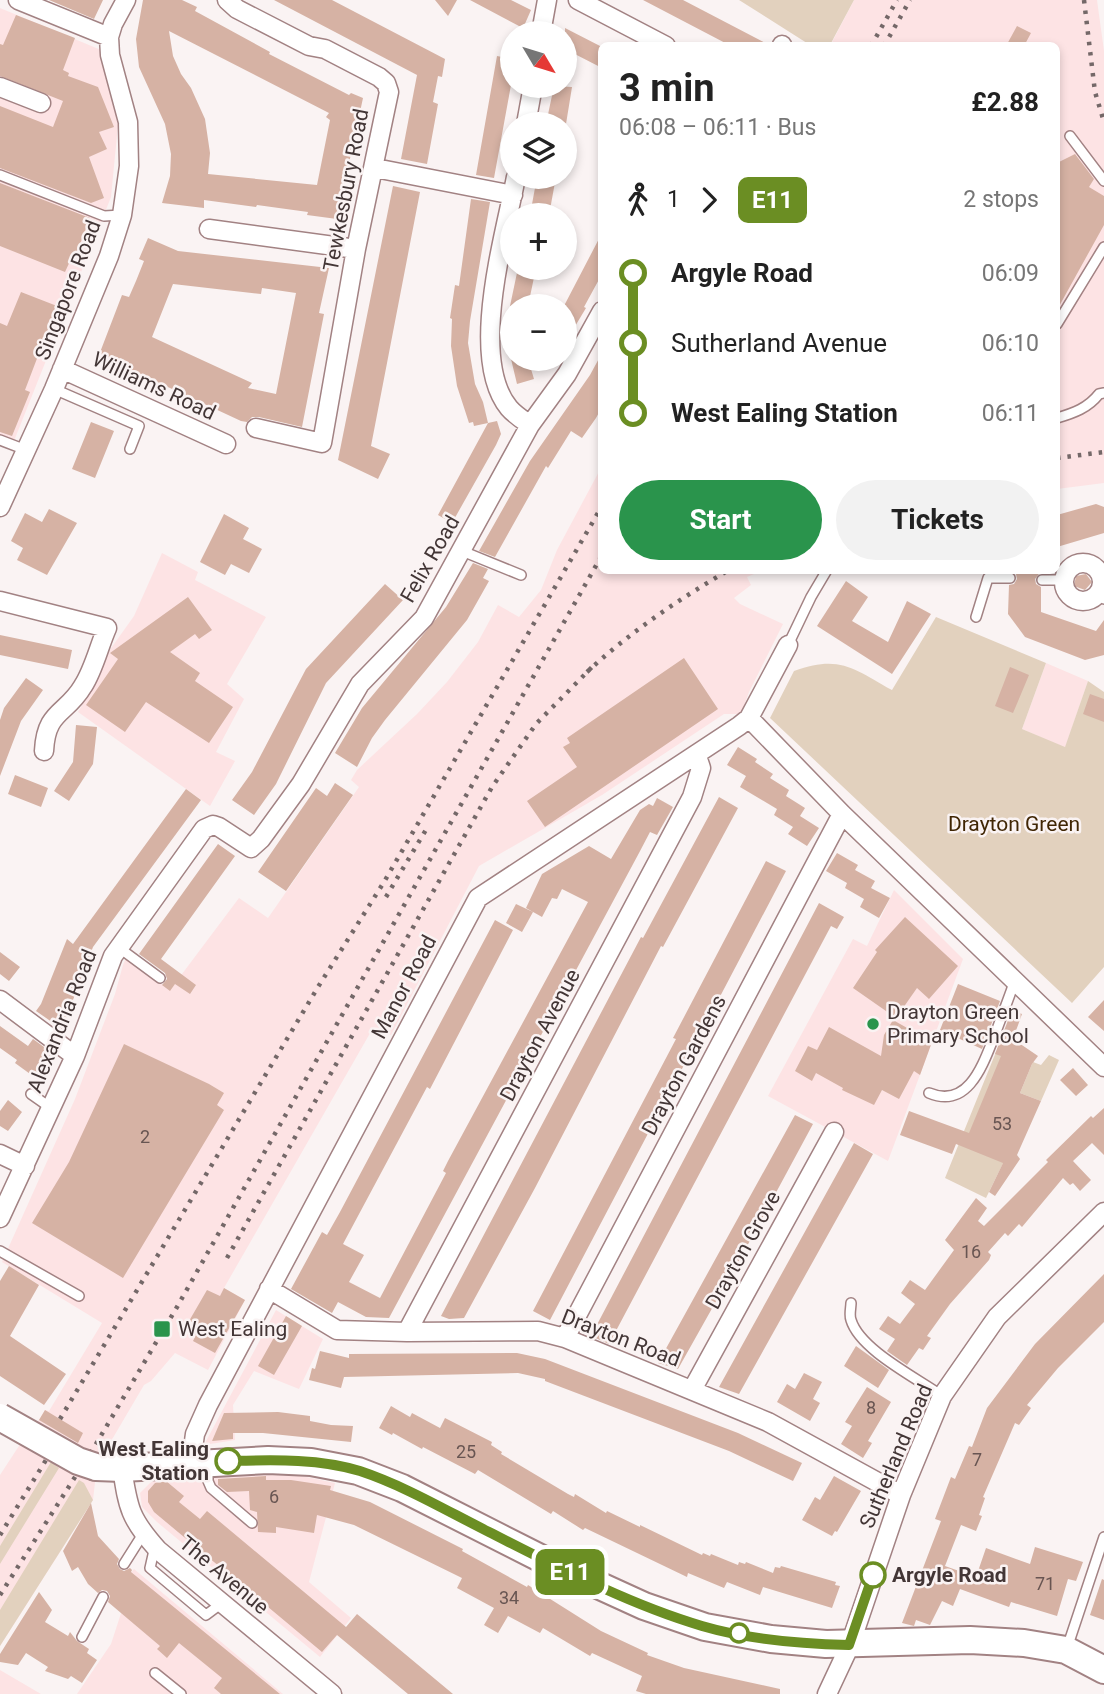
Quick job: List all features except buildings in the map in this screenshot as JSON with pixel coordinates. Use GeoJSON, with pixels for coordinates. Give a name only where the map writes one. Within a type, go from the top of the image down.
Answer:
{"type":"FeatureCollection","features":[{"type":"Feature","properties":{"kind":"main road"},"geometry":{"type":"LineString","coordinates":[[0,1417],[78,1461],[109,1467],[268,1460],[311,1462],[358,1471],[402,1488],[552,1564],[644,1606],[705,1627],[771,1639],[849,1645],[970,1640],[1024,1643],[1066,1650],[1104,1670]]}},
{"type":"Feature","properties":{"kind":"street"},"geometry":{"type":"LineString","coordinates":[[18,0],[109,37],[113,23],[126,0]]}},
{"type":"Feature","properties":{"kind":"street","name":"Tewkesbury Road"},"geometry":{"type":"LineString","coordinates":[[228,0],[237,9],[309,46],[325,49],[379,77],[386,83],[389,92],[356,249],[322,443],[256,428]]}},
{"type":"Feature","properties":{"kind":"street"},"geometry":{"type":"LineString","coordinates":[[543,21],[547,0]]}},
{"type":"Feature","properties":{"kind":"street"},"geometry":{"type":"LineString","coordinates":[[578,0],[658,42]]}},
{"type":"Feature","properties":{"kind":"street","name":"Singapore Road"},"geometry":{"type":"LineString","coordinates":[[0,507],[54,389],[109,256],[122,215],[128,166],[128,122],[110,55],[109,37]]}},
{"type":"Feature","properties":{"kind":"street"},"geometry":{"type":"LineString","coordinates":[[0,87],[41,103]]}},
{"type":"Feature","properties":{"kind":"street"},"geometry":{"type":"LineString","coordinates":[[375,168],[513,195]]}},
{"type":"Feature","properties":{"kind":"street"},"geometry":{"type":"LineString","coordinates":[[514,189],[489,323],[490,356],[502,398],[509,408],[530,425]]}},
{"type":"Feature","properties":{"kind":"street"},"geometry":{"type":"LineString","coordinates":[[209,229],[356,249]]}},
{"type":"Feature","properties":{"kind":"street","name":"Felix Road"},"geometry":{"type":"LineString","coordinates":[[251,848],[261,839],[301,784],[360,684],[424,618],[530,425],[567,374],[598,318]]}},
{"type":"Feature","properties":{"kind":"street","name":"Williams Road"},"geometry":{"type":"LineString","coordinates":[[62,369],[226,444]]}},
{"type":"Feature","properties":{"kind":"street"},"geometry":{"type":"LineString","coordinates":[[1080,563],[1101,568],[1101,596],[1088,600],[1077,599],[1068,592],[1065,580],[1069,569],[1080,563]]}},
{"type":"Feature","properties":{"kind":"street"},"geometry":{"type":"LineString","coordinates":[[0,600],[107,628],[83,686],[48,724],[44,751]]}},
{"type":"Feature","properties":{"kind":"street","name":"Manor Road"},"geometry":{"type":"LineString","coordinates":[[200,1463],[195,1434],[203,1414],[478,898],[697,756],[749,718],[788,645]]}},
{"type":"Feature","properties":{"kind":"street"},"geometry":{"type":"LineString","coordinates":[[749,718],[842,814],[1104,1067]]}},
{"type":"Feature","properties":{"kind":"street","name":"Drayton Avenue"},"geometry":{"type":"LineString","coordinates":[[407,1332],[692,797],[701,768],[697,756]]}},
{"type":"Feature","properties":{"kind":"street","name":"Drayton Gardens"},"geometry":{"type":"LineString","coordinates":[[565,1338],[842,814]]}},
{"type":"Feature","properties":{"kind":"street","name":"Alexandria Road"},"geometry":{"type":"LineString","coordinates":[[0,1217],[75,1056],[118,947],[208,826],[219,827],[251,848]]}},
{"type":"Feature","properties":{"kind":"street"},"geometry":{"type":"LineString","coordinates":[[0,1000],[75,1056]]}},
{"type":"Feature","properties":{"kind":"street","name":"Drayton Grove"},"geometry":{"type":"LineString","coordinates":[[692,1390],[834,1132]]}},
{"type":"Feature","properties":{"kind":"street"},"geometry":{"type":"LineString","coordinates":[[0,1154],[25,1166]]}},
{"type":"Feature","properties":{"kind":"street","name":"Sutherland Road"},"geometry":{"type":"LineString","coordinates":[[827,1694],[849,1645],[901,1495],[942,1396],[997,1318],[1104,1212]]}},
{"type":"Feature","properties":{"kind":"street","name":"Drayton Road"},"geometry":{"type":"LineString","coordinates":[[269,1289],[337,1330],[538,1331],[565,1338],[768,1422],[901,1495]]}},
{"type":"Feature","properties":{"kind":"street","name":"The Avenue"},"geometry":{"type":"LineString","coordinates":[[109,1467],[128,1507],[149,1540],[332,1694]]}},
{"type":"Feature","properties":{"kind":"lane"},"geometry":{"type":"LineString","coordinates":[[1070,136],[1104,181]]}},
{"type":"Feature","properties":{"kind":"lane"},"geometry":{"type":"LineString","coordinates":[[0,174],[104,216],[122,215]]}},
{"type":"Feature","properties":{"kind":"lane"},"geometry":{"type":"LineString","coordinates":[[1060,319],[1104,247]]}},
{"type":"Feature","properties":{"kind":"lane"},"geometry":{"type":"LineString","coordinates":[[54,389],[139,426],[130,449]]}},
{"type":"Feature","properties":{"kind":"lane"},"geometry":{"type":"LineString","coordinates":[[1060,417],[1077,411],[1104,393]]}},
{"type":"Feature","properties":{"kind":"lane"},"geometry":{"type":"LineString","coordinates":[[0,439],[26,450]]}},
{"type":"Feature","properties":{"kind":"lane"},"geometry":{"type":"LineString","coordinates":[[462,551],[521,575]]}},
{"type":"Feature","properties":{"kind":"lane"},"geometry":{"type":"LineString","coordinates":[[788,645],[825,574]]}},
{"type":"Feature","properties":{"kind":"lane"},"geometry":{"type":"LineString","coordinates":[[976,617],[988,578],[1010,578]]}},
{"type":"Feature","properties":{"kind":"lane"},"geometry":{"type":"LineString","coordinates":[[1042,580],[1065,580]]}},
{"type":"Feature","properties":{"kind":"lane"},"geometry":{"type":"LineString","coordinates":[[118,947],[160,978]]}},
{"type":"Feature","properties":{"kind":"lane"},"geometry":{"type":"LineString","coordinates":[[929,1093],[945,1098],[955,1096],[970,1084],[987,1055],[1015,980]]}},
{"type":"Feature","properties":{"kind":"lane"},"geometry":{"type":"LineString","coordinates":[[31,1094],[51,1108]]}},
{"type":"Feature","properties":{"kind":"lane"},"geometry":{"type":"LineString","coordinates":[[0,1251],[79,1296]]}},
{"type":"Feature","properties":{"kind":"lane"},"geometry":{"type":"LineString","coordinates":[[851,1303],[850,1318],[858,1334],[881,1355],[942,1396]]}},
{"type":"Feature","properties":{"kind":"lane"},"geometry":{"type":"LineString","coordinates":[[200,1463],[211,1488],[252,1522]]}},
{"type":"Feature","properties":{"kind":"lane"},"geometry":{"type":"LineString","coordinates":[[1066,1650],[1104,1537]]}},
{"type":"Feature","properties":{"kind":"lane"},"geometry":{"type":"LineString","coordinates":[[124,1564],[149,1540]]}},
{"type":"Feature","properties":{"kind":"lane"},"geometry":{"type":"LineString","coordinates":[[82,1637],[103,1597]]}},
{"type":"Feature","properties":{"kind":"lane"},"geometry":{"type":"LineString","coordinates":[[155,1673],[181,1694]]}},
{"type":"Feature","properties":{"kind":"shaded area"},"geometry":{"type":"Polygon","coordinates":[[[854,0],[1097,0],[1104,51],[1104,483],[1060,489],[1060,42],[832,42],[854,0]]]}},
{"type":"Feature","properties":{"kind":"shaded area"},"geometry":{"type":"Polygon","coordinates":[[[0,8],[101,50],[118,125],[111,197],[14,441],[0,435],[0,8]]]}},
{"type":"Feature","properties":{"kind":"shaded area"},"geometry":{"type":"Polygon","coordinates":[[[598,473],[598,574],[754,574],[747,577],[751,585],[734,598],[740,604],[783,624],[741,714],[724,714],[602,795],[479,866],[391,1035],[373,1028],[224,1288],[245,1300],[208,1370],[175,1353],[151,1381],[144,1385],[97,1465],[93,1500],[0,1646],[0,1475],[32,1426],[45,1410],[49,1411],[102,1323],[2,1262],[75,1099],[126,958],[170,990],[239,898],[268,918],[359,787],[351,780],[357,770],[447,682],[478,642],[498,605],[519,617],[541,590],[557,550],[598,473]]]}},
{"type":"Feature","properties":{"kind":"shaded area"},"geometry":{"type":"Polygon","coordinates":[[[162,553],[198,572],[195,580],[266,617],[227,684],[244,699],[216,752],[235,761],[210,806],[78,712],[100,675],[109,651],[134,616],[162,553]]]}},
{"type":"Feature","properties":{"kind":"shaded area"},"geometry":{"type":"Polygon","coordinates":[[[1046,663],[1088,681],[1065,748],[1022,729],[1046,663]]]}},
{"type":"Feature","properties":{"kind":"shaded area","name":"Drayton Green Primary School"},"geometry":{"type":"Polygon","coordinates":[[[894,890],[963,959],[888,1161],[768,1096],[853,939],[867,946],[894,890]]]}},
{"type":"Feature","properties":{"kind":"shaded area"},"geometry":{"type":"Polygon","coordinates":[[[276,1310],[323,1339],[299,1389],[254,1371],[233,1405],[235,1440],[204,1445],[276,1310]]]}},
{"type":"Feature","properties":{"kind":"shaded area"},"geometry":{"type":"Polygon","coordinates":[[[273,1470],[335,1483],[309,1582],[351,1618],[320,1657],[142,1507],[140,1493],[161,1472],[273,1470]]]}},
{"type":"Feature","properties":{"kind":"shaded area"},"geometry":{"type":"Polygon","coordinates":[[[134,1569],[283,1694],[77,1694],[111,1644],[127,1595],[118,1588],[134,1569]]]}},
{"type":"Feature","properties":{"kind":"shaded area"},"geometry":{"type":"Polygon","coordinates":[[[0,1670],[41,1694],[0,1694],[0,1670]]]}},
{"type":"Feature","properties":{"kind":"green space"},"geometry":{"type":"Polygon","coordinates":[[[739,0],[854,0],[832,42],[805,42],[739,0]]]}},
{"type":"Feature","properties":{"kind":"green space","name":"Drayton Green"},"geometry":{"type":"Polygon","coordinates":[[[936,617],[1046,663],[1022,729],[1065,747],[1088,681],[1104,692],[1104,967],[1072,1003],[770,718],[794,671],[810,666],[846,666],[892,690],[936,617]]]}},
{"type":"Feature","properties":{"kind":"green space"},"geometry":{"type":"Polygon","coordinates":[[[996,1052],[1002,1054],[1009,1151],[986,1198],[945,1178],[996,1052]]]}},
{"type":"Feature","properties":{"kind":"green space"},"geometry":{"type":"Polygon","coordinates":[[[1049,1055],[1059,1060],[1041,1101],[1020,1093],[1033,1062],[1041,1065],[1049,1055]]]}},
{"type":"Feature","properties":{"kind":"green space"},"geometry":{"type":"Polygon","coordinates":[[[51,1462],[59,1468],[0,1564],[0,1546],[51,1462]]]}},
{"type":"Feature","properties":{"kind":"green space"},"geometry":{"type":"Polygon","coordinates":[[[79,1480],[84,1483],[93,1500],[0,1646],[0,1610],[79,1480]]]}},
{"type":"Feature","properties":{"kind":"railway"},"geometry":{"type":"LineString","coordinates":[[873,42],[897,0]]}},
{"type":"Feature","properties":{"kind":"railway"},"geometry":{"type":"LineString","coordinates":[[886,42],[910,0]]}},
{"type":"Feature","properties":{"kind":"railway"},"geometry":{"type":"LineString","coordinates":[[1084,0],[1095,92],[1104,122]]}},
{"type":"Feature","properties":{"kind":"railway"},"geometry":{"type":"LineString","coordinates":[[1060,458],[1104,452]]}},
{"type":"Feature","properties":{"kind":"railway"},"geometry":{"type":"LineString","coordinates":[[60,1419],[318,987],[384,882],[598,513]]}},
{"type":"Feature","properties":{"kind":"railway"},"geometry":{"type":"LineString","coordinates":[[0,1595],[96,1444],[177,1307],[598,562]]}},
{"type":"Feature","properties":{"kind":"railway"},"geometry":{"type":"LineString","coordinates":[[587,672],[655,617],[723,574]]}},
{"type":"Feature","properties":{"kind":"railway"},"geometry":{"type":"LineString","coordinates":[[227,1258],[492,787],[536,724],[594,665]]}},
{"type":"Feature","properties":{"kind":"railway"},"geometry":{"type":"LineString","coordinates":[[386,897],[427,828]]}},
{"type":"Feature","properties":{"kind":"railway"},"geometry":{"type":"LineString","coordinates":[[0,1535],[46,1460]]}},
{"type":"Feature","properties":{"kind":"bus line","name":"E11"},"geometry":{"type":"LineString","coordinates":[[228,1461],[311,1462],[358,1471],[402,1488],[552,1564],[644,1606],[705,1627],[771,1639],[849,1645],[873,1575]]}},
{"type":"Feature","properties":{"kind":"place","name":"Drayton Green Primary School"},"geometry":{"type":"Point","coordinates":[873,1024]}},
{"type":"Feature","properties":{"kind":"place","name":"West Ealing"},"geometry":{"type":"Point","coordinates":[162,1329]}},
{"type":"Feature","properties":{"kind":"place","name":"West Ealing Station"},"geometry":{"type":"Point","coordinates":[228,1461]}},
{"type":"Feature","properties":{"kind":"place","name":"Argyle Road"},"geometry":{"type":"Point","coordinates":[873,1575]}}]}
